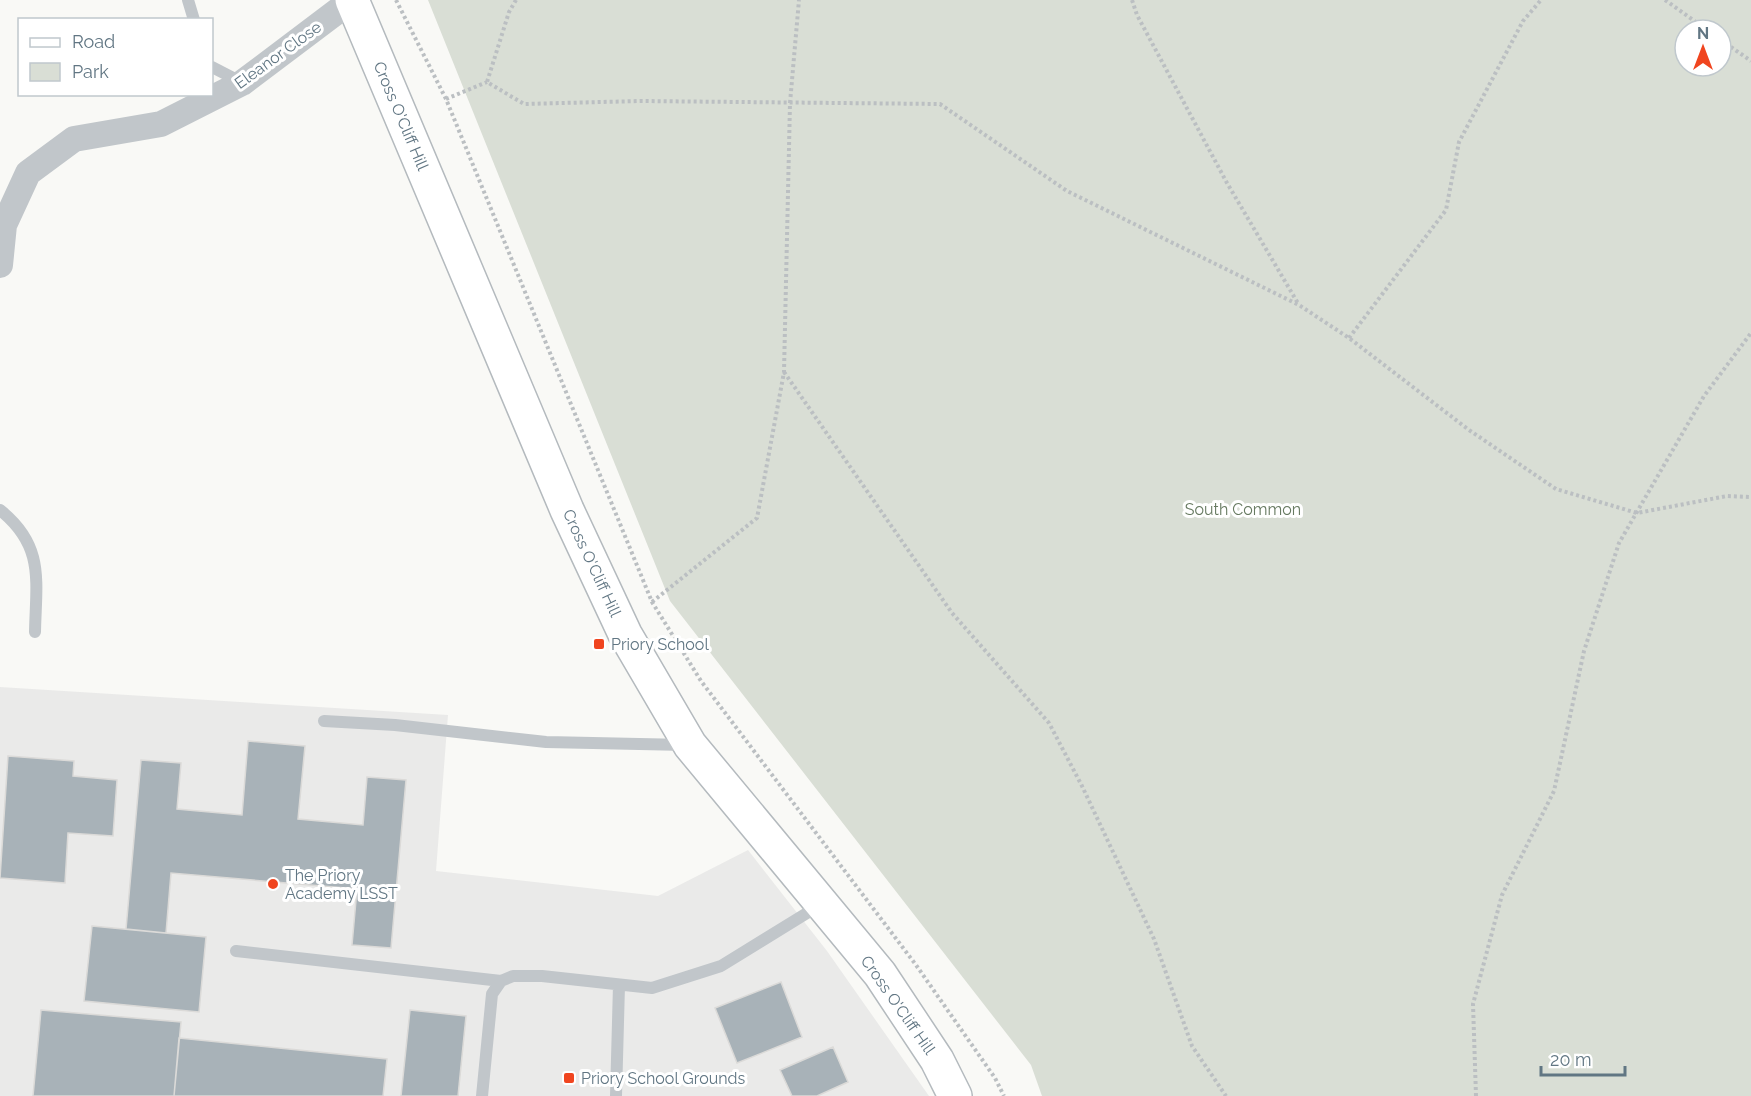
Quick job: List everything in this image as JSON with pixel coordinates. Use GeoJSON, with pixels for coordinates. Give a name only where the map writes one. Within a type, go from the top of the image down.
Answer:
{"type":"FeatureCollection","features":[{"type":"Feature","properties":{"kind":"main road","name":"Cross O'Cliff Hill"},"geometry":{"type":"LineString","coordinates":[[352,0],[567,510],[625,634],[690,745],[820,905],[880,974],[937,1060],[948,1094]]}},
{"type":"Feature","properties":{"kind":"street","name":"Eleanor Close"},"geometry":{"type":"LineString","coordinates":[[0,266],[4,225],[28,173],[74,139],[161,124],[242,83],[352,0]]}},
{"type":"Feature","properties":{"kind":"lane"},"geometry":{"type":"LineString","coordinates":[[188,0],[193,18]]}},
{"type":"Feature","properties":{"kind":"lane"},"geometry":{"type":"LineString","coordinates":[[213,68],[242,83]]}},
{"type":"Feature","properties":{"kind":"lane"},"geometry":{"type":"LineString","coordinates":[[0,510],[17,524],[36,564],[35,632]]}},
{"type":"Feature","properties":{"kind":"lane"},"geometry":{"type":"LineString","coordinates":[[324,722],[395,725],[546,742],[690,745]]}},
{"type":"Feature","properties":{"kind":"lane"},"geometry":{"type":"LineString","coordinates":[[236,951],[501,981],[513,976],[542,976],[651,988],[721,966],[820,905]]}},
{"type":"Feature","properties":{"kind":"lane"},"geometry":{"type":"LineString","coordinates":[[482,1096],[492,994],[501,981]]}},
{"type":"Feature","properties":{"kind":"lane"},"geometry":{"type":"LineString","coordinates":[[616,1096],[619,985]]}},
{"type":"Feature","properties":{"kind":"path"},"geometry":{"type":"LineString","coordinates":[[396,0],[446,99],[652,602],[701,681],[916,965],[1004,1096]]}},
{"type":"Feature","properties":{"kind":"path"},"geometry":{"type":"LineString","coordinates":[[487,82],[509,12],[516,0]]}},
{"type":"Feature","properties":{"kind":"path"},"geometry":{"type":"LineString","coordinates":[[652,602],[757,518],[784,372],[789,103],[799,0]]}},
{"type":"Feature","properties":{"kind":"path"},"geometry":{"type":"LineString","coordinates":[[1132,0],[1137,15],[1227,183],[1299,305]]}},
{"type":"Feature","properties":{"kind":"path"},"geometry":{"type":"LineString","coordinates":[[1349,338],[1446,210],[1459,142],[1523,21],[1541,0]]}},
{"type":"Feature","properties":{"kind":"path"},"geometry":{"type":"LineString","coordinates":[[1665,0],[1690,18]]}},
{"type":"Feature","properties":{"kind":"path"},"geometry":{"type":"LineString","coordinates":[[1733,49],[1751,62]]}},
{"type":"Feature","properties":{"kind":"path"},"geometry":{"type":"LineString","coordinates":[[446,99],[487,82]]}},
{"type":"Feature","properties":{"kind":"path"},"geometry":{"type":"LineString","coordinates":[[487,82],[524,105],[640,101],[940,104],[1067,191],[1299,305],[1349,338],[1469,430],[1557,489],[1637,513],[1727,496],[1751,497]]}},
{"type":"Feature","properties":{"kind":"path"},"geometry":{"type":"LineString","coordinates":[[1476,1096],[1473,1004],[1502,895],[1554,791],[1584,651],[1619,543],[1704,396],[1751,333]]}},
{"type":"Feature","properties":{"kind":"path"},"geometry":{"type":"LineString","coordinates":[[784,372],[952,613],[1050,723],[1154,939],[1192,1046],[1226,1096]]}},
{"type":"Feature","properties":{"kind":"shaded area","name":"The Priory Academy LSST"},"geometry":{"type":"Polygon","coordinates":[[[0,687],[448,715],[436,871],[658,896],[748,850],[827,951],[929,1096],[0,1096],[0,687]]]}},
{"type":"Feature","properties":{"kind":"green space","name":"South Common"},"geometry":{"type":"Polygon","coordinates":[[[428,0],[1751,0],[1751,1096],[1042,1096],[1031,1065],[670,601],[428,0]]]}},
{"type":"Feature","properties":{"kind":"building"},"geometry":{"type":"Polygon","coordinates":[[[248,741],[305,746],[298,819],[363,825],[367,777],[406,780],[391,948],[352,945],[357,889],[171,873],[166,933],[126,929],[141,760],[181,763],[177,809],[242,815],[248,741]]]}},
{"type":"Feature","properties":{"kind":"building"},"geometry":{"type":"Polygon","coordinates":[[[8,756],[74,761],[73,776],[117,780],[113,836],[68,833],[65,883],[0,878],[8,756]]]}},
{"type":"Feature","properties":{"kind":"building"},"geometry":{"type":"Polygon","coordinates":[[[92,926],[206,937],[199,1012],[84,1001],[92,926]]]}},
{"type":"Feature","properties":{"kind":"building"},"geometry":{"type":"Polygon","coordinates":[[[781,982],[802,1037],[737,1063],[715,1008],[781,982]]]}},
{"type":"Feature","properties":{"kind":"building"},"geometry":{"type":"Polygon","coordinates":[[[41,1010],[181,1022],[174,1096],[33,1096],[41,1010]]]}},
{"type":"Feature","properties":{"kind":"building"},"geometry":{"type":"Polygon","coordinates":[[[410,1010],[466,1016],[458,1096],[401,1096],[410,1010]]]}},
{"type":"Feature","properties":{"kind":"building"},"geometry":{"type":"Polygon","coordinates":[[[179,1038],[387,1059],[383,1096],[174,1096],[179,1038]]]}},
{"type":"Feature","properties":{"kind":"building"},"geometry":{"type":"Polygon","coordinates":[[[833,1047],[848,1082],[817,1096],[792,1096],[780,1070],[833,1047]]]}},
{"type":"Feature","properties":{"kind":"place","name":"Priory School"},"geometry":{"type":"Point","coordinates":[599,644]}},
{"type":"Feature","properties":{"kind":"place","name":"The Priory Academy LSST"},"geometry":{"type":"Point","coordinates":[273,884]}},
{"type":"Feature","properties":{"kind":"place","name":"Priory School Grounds"},"geometry":{"type":"Point","coordinates":[569,1078]}}]}
